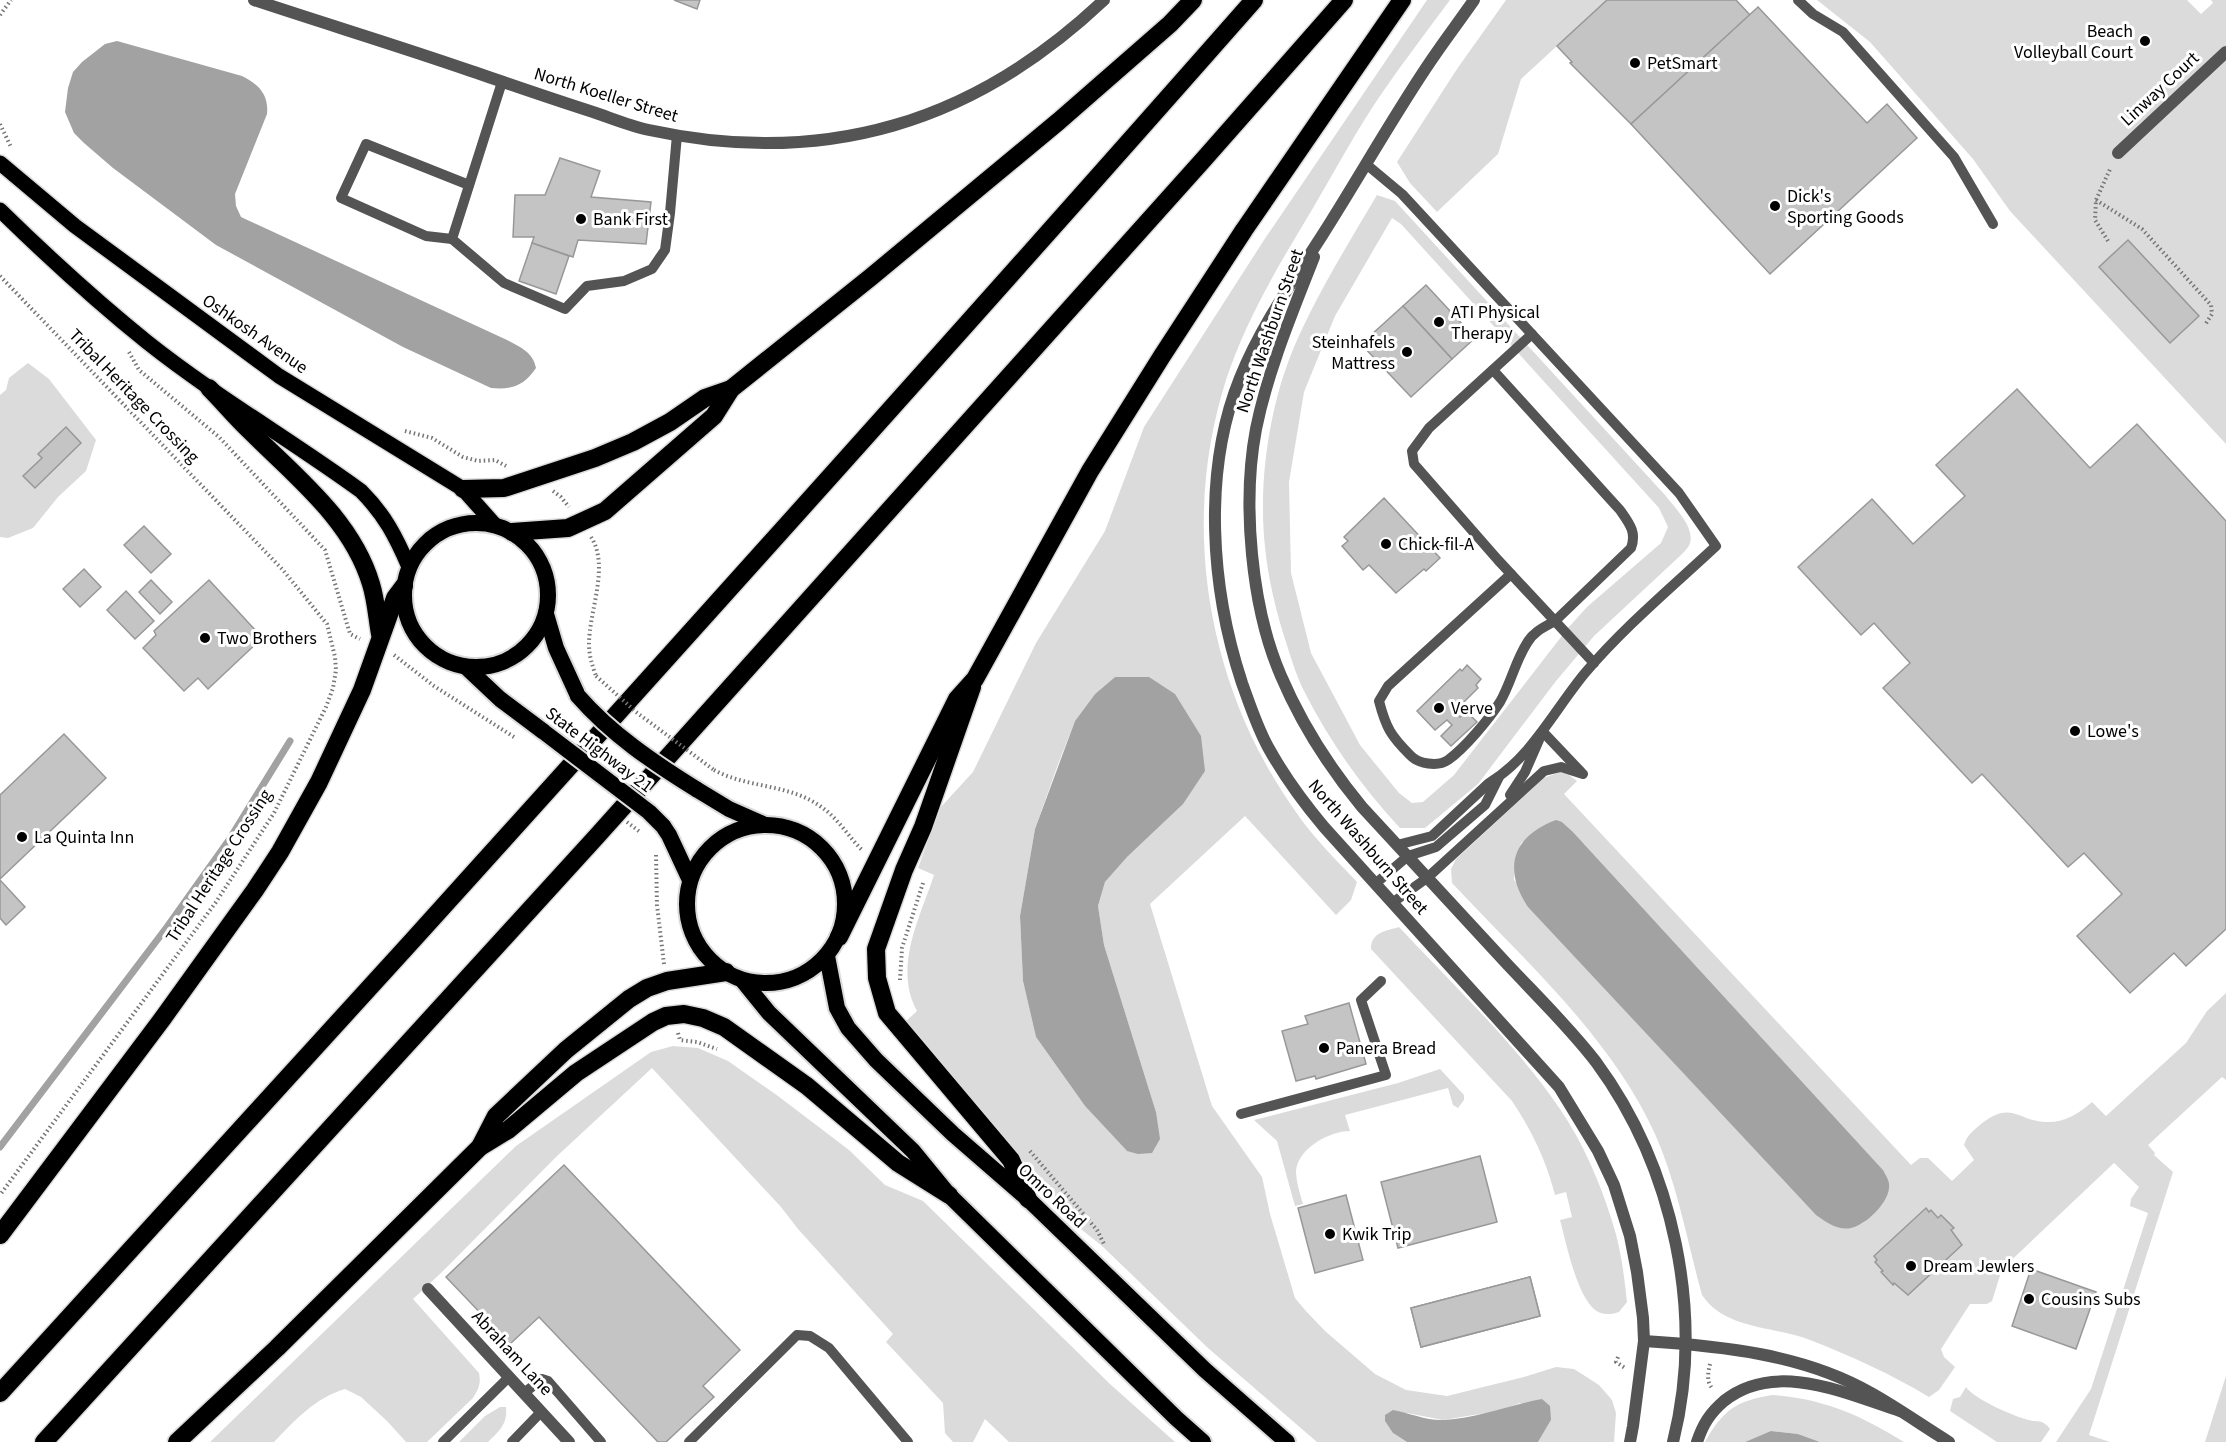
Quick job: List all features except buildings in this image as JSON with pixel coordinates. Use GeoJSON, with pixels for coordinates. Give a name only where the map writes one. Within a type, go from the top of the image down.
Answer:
{"type":"FeatureCollection","features":[{"type":"Feature","properties":{"kind":"highway"},"geometry":{"type":"LineString","coordinates":[[512,532],[568,528],[605,511],[714,416],[731,389],[1041,136],[1170,24],[1193,0]]}},
{"type":"Feature","properties":{"kind":"highway"},"geometry":{"type":"LineString","coordinates":[[0,1394],[173,1201],[410,943],[1100,175],[1254,0]]}},
{"type":"Feature","properties":{"kind":"highway"},"geometry":{"type":"LineString","coordinates":[[44,1442],[589,845],[1344,0]]}},
{"type":"Feature","properties":{"kind":"highway"},"geometry":{"type":"LineString","coordinates":[[839,937],[845,915],[845,892],[838,870],[825,851],[807,837],[786,827],[764,825],[744,828],[726,835],[705,854],[690,880],[687,901],[689,923],[697,943],[710,961],[726,972],[743,981],[766,984],[789,981],[809,971],[827,956],[839,937],[957,699],[975,679],[1090,471],[1251,220],[1402,0]]}},
{"type":"Feature","properties":{"kind":"highway"},"geometry":{"type":"LineString","coordinates":[[0,1235],[163,1018],[255,890],[280,852],[319,782],[362,690],[372,639],[371,582],[352,544],[341,526],[313,491],[209,388]]}},
{"type":"Feature","properties":{"kind":"highway"},"geometry":{"type":"LineString","coordinates":[[463,489],[504,488],[595,458],[633,442],[670,422],[705,398],[731,389]]}},
{"type":"Feature","properties":{"kind":"highway"},"geometry":{"type":"LineString","coordinates":[[474,523],[494,525],[512,532],[537,556],[544,570],[549,599],[538,633],[525,649],[507,661],[487,667],[466,667],[444,660],[425,647],[412,628],[405,606],[404,586],[409,567],[420,549],[435,535],[454,526],[474,523]]}},
{"type":"Feature","properties":{"kind":"highway"},"geometry":{"type":"LineString","coordinates":[[372,639],[404,586]]}},
{"type":"Feature","properties":{"kind":"highway","name":"State Highway 21"},"geometry":{"type":"LineString","coordinates":[[546,614],[556,648],[578,696],[591,710],[662,768],[729,809],[764,825]]}},
{"type":"Feature","properties":{"kind":"highway","name":"State Highway 21"},"geometry":{"type":"LineString","coordinates":[[466,667],[500,699],[649,812],[669,835],[690,880]]}},
{"type":"Feature","properties":{"kind":"highway"},"geometry":{"type":"LineString","coordinates":[[975,679],[968,705],[876,949],[877,978],[887,1013],[1011,1160],[1028,1199]]}},
{"type":"Feature","properties":{"kind":"highway","name":"Omro Road"},"geometry":{"type":"LineString","coordinates":[[827,956],[837,1008],[848,1028],[876,1060],[953,1134],[1028,1199],[1205,1370],[1287,1442]]}},
{"type":"Feature","properties":{"kind":"highway"},"geometry":{"type":"LineString","coordinates":[[480,1147],[496,1116],[566,1050],[629,999],[647,988],[667,981],[726,972]]}},
{"type":"Feature","properties":{"kind":"highway"},"geometry":{"type":"LineString","coordinates":[[743,981],[769,1013],[913,1150],[949,1195],[1203,1442]]}},
{"type":"Feature","properties":{"kind":"highway"},"geometry":{"type":"LineString","coordinates":[[177,1442],[277,1348],[480,1147],[508,1130],[576,1073],[652,1022],[666,1016],[684,1014],[703,1018],[724,1027],[807,1086],[897,1163],[949,1195]]}},
{"type":"Feature","properties":{"kind":"main road","name":"Oshkosh Avenue"},"geometry":{"type":"LineString","coordinates":[[0,163],[75,226],[279,376],[463,489],[494,525]]}},
{"type":"Feature","properties":{"kind":"main road"},"geometry":{"type":"LineString","coordinates":[[0,210],[147,342],[209,388],[361,491],[391,527],[409,567]]}},
{"type":"Feature","properties":{"kind":"street","name":"North Koeller Street"},"geometry":{"type":"LineString","coordinates":[[254,0],[646,129],[723,142],[803,142],[842,138],[904,123],[940,111],[972,95],[1055,43],[1104,0]]}},
{"type":"Feature","properties":{"kind":"street","name":"North Washburn Street"},"geometry":{"type":"LineString","coordinates":[[1474,0],[1426,68],[1322,236],[1288,286],[1261,333],[1239,380],[1222,440],[1216,482],[1216,537],[1221,593],[1230,645],[1254,717],[1268,746],[1295,791],[1375,884],[1559,1087],[1582,1122],[1614,1185],[1630,1236],[1637,1272],[1644,1341],[1629,1442]]}},
{"type":"Feature","properties":{"kind":"street","name":"Linway Court"},"geometry":{"type":"LineString","coordinates":[[2118,153],[2226,52]]}},
{"type":"Feature","properties":{"kind":"street","name":"North Washburn Street"},"geometry":{"type":"LineString","coordinates":[[1322,236],[1271,373],[1256,430],[1249,508],[1258,593],[1267,633],[1280,674],[1300,717],[1343,784],[1427,878],[1578,1039],[1613,1088],[1638,1131],[1656,1174],[1670,1220],[1685,1312],[1683,1384],[1673,1442]]}},
{"type":"Feature","properties":{"kind":"street","name":"Abraham Lane"},"geometry":{"type":"LineString","coordinates":[[428,1289],[569,1442]]}},
{"type":"Feature","properties":{"kind":"street"},"geometry":{"type":"LineString","coordinates":[[1644,1341],[1737,1350],[1803,1365],[1833,1375],[1870,1392],[1949,1442]]}},
{"type":"Feature","properties":{"kind":"street"},"geometry":{"type":"LineString","coordinates":[[1697,1442],[1708,1416],[1728,1398],[1751,1385],[1797,1381],[1828,1388],[1899,1411]]}},
{"type":"Feature","properties":{"kind":"lane"},"geometry":{"type":"LineString","coordinates":[[1798,0],[1813,14],[1843,32],[1954,157],[1993,224]]}},
{"type":"Feature","properties":{"kind":"lane"},"geometry":{"type":"LineString","coordinates":[[452,239],[502,82]]}},
{"type":"Feature","properties":{"kind":"lane"},"geometry":{"type":"LineString","coordinates":[[469,185],[366,144],[342,198],[426,236],[452,239],[504,283],[565,309],[587,286],[624,281],[652,269],[665,250],[678,135]]}},
{"type":"Feature","properties":{"kind":"lane"},"geometry":{"type":"LineString","coordinates":[[1366,164],[1402,194],[1679,493],[1716,546],[1617,638],[1583,675],[1543,732],[1499,777],[1489,783],[1432,836],[1397,845]]}},
{"type":"Feature","properties":{"kind":"lane"},"geometry":{"type":"LineString","coordinates":[[1532,334],[1429,428],[1412,452],[1414,464],[1511,574],[1594,663]]}},
{"type":"Feature","properties":{"kind":"lane"},"geometry":{"type":"LineString","coordinates":[[1493,370],[1620,510],[1633,530],[1634,541],[1631,548],[1555,621],[1539,629],[1528,641],[1501,699],[1488,719],[1447,760],[1435,765],[1414,759],[1391,736],[1379,701],[1388,686],[1511,574]]}},
{"type":"Feature","properties":{"kind":"lane"},"geometry":{"type":"LineString","coordinates":[[1392,903],[1427,878],[1544,771],[1561,767],[1583,774],[1543,732]]}},
{"type":"Feature","properties":{"kind":"lane"},"geometry":{"type":"LineString","coordinates":[[1501,808],[1525,772],[1543,732]]}},
{"type":"Feature","properties":{"kind":"lane"},"geometry":{"type":"LineString","coordinates":[[1375,884],[1408,856],[1436,847],[1485,805],[1499,777]]}},
{"type":"Feature","properties":{"kind":"lane"},"geometry":{"type":"LineString","coordinates":[[1241,1114],[1386,1075],[1361,1000],[1381,981]]}},
{"type":"Feature","properties":{"kind":"lane"},"geometry":{"type":"LineString","coordinates":[[689,1442],[797,1335],[810,1336],[829,1348],[908,1442]]}},
{"type":"Feature","properties":{"kind":"lane"},"geometry":{"type":"LineString","coordinates":[[442,1442],[509,1377]]}},
{"type":"Feature","properties":{"kind":"lane"},"geometry":{"type":"LineString","coordinates":[[524,1393],[542,1379],[548,1381],[601,1442]]}},
{"type":"Feature","properties":{"kind":"lane"},"geometry":{"type":"LineString","coordinates":[[512,1442],[541,1412]]}},
{"type":"Feature","properties":{"kind":"path"},"geometry":{"type":"LineString","coordinates":[[0,15],[11,0]]}},
{"type":"Feature","properties":{"kind":"path"},"geometry":{"type":"LineString","coordinates":[[2108,241],[2095,220],[2096,200],[2118,153]]}},
{"type":"Feature","properties":{"kind":"path"},"geometry":{"type":"LineString","coordinates":[[2096,200],[2142,229],[2211,305],[2212,314],[2205,326]]}},
{"type":"Feature","properties":{"kind":"path","name":"Tribal Heritage Crossing"},"geometry":{"type":"LineString","coordinates":[[0,276],[282,569],[327,624],[336,670],[333,688],[326,707],[274,813],[196,930],[0,1195]]}},
{"type":"Feature","properties":{"kind":"path"},"geometry":{"type":"LineString","coordinates":[[139,370],[214,432],[325,550],[350,634],[372,639]]}},
{"type":"Feature","properties":{"kind":"path"},"geometry":{"type":"LineString","coordinates":[[432,438],[463,457],[478,461],[495,460],[512,469]]}},
{"type":"Feature","properties":{"kind":"path"},"geometry":{"type":"LineString","coordinates":[[548,488],[561,497],[571,510]]}},
{"type":"Feature","properties":{"kind":"path"},"geometry":{"type":"LineString","coordinates":[[590,536],[599,553],[589,642],[596,676],[636,712],[714,770],[734,778],[790,792],[820,805],[865,852]]}},
{"type":"Feature","properties":{"kind":"path"},"geometry":{"type":"LineString","coordinates":[[393,654],[449,696],[522,741]]}},
{"type":"Feature","properties":{"kind":"path"},"geometry":{"type":"LineString","coordinates":[[655,852],[658,927],[664,967]]}},
{"type":"Feature","properties":{"kind":"path"},"geometry":{"type":"LineString","coordinates":[[901,990],[899,978],[902,948],[925,878]]}},
{"type":"Feature","properties":{"kind":"path"},"geometry":{"type":"LineString","coordinates":[[678,1030],[680,1040],[697,1042],[725,1052]]}},
{"type":"Feature","properties":{"kind":"path"},"geometry":{"type":"LineString","coordinates":[[1026,1146],[1097,1230]]}},
{"type":"Feature","properties":{"kind":"path"},"geometry":{"type":"LineString","coordinates":[[1617,1357],[1614,1364],[1626,1368]]}},
{"type":"Feature","properties":{"kind":"path"},"geometry":{"type":"LineString","coordinates":[[1710,1364],[1706,1377],[1713,1389]]}},
{"type":"Feature","properties":{"kind":"shaded area"},"geometry":{"type":"Polygon","coordinates":[[[1427,0],[1450,0],[1364,121],[1276,271],[1243,335],[1226,380],[1212,436],[1205,493],[1204,550],[1211,606],[1223,661],[1242,715],[1267,766],[1298,815],[1357,882],[1351,900],[1336,915],[1245,816],[1150,904],[1212,1106],[1262,1177],[1270,1214],[1295,1298],[1305,1310],[1325,1331],[1375,1374],[1406,1390],[1447,1396],[1556,1367],[1574,1369],[1599,1385],[1612,1400],[1616,1413],[1614,1442],[1538,1442],[1551,1420],[1520,1403],[1498,1411],[1443,1420],[1407,1413],[1393,1433],[1407,1442],[1317,1442],[1208,1348],[1101,1245],[1082,1230],[905,1022],[917,1011],[910,994],[908,960],[916,925],[934,875],[918,868],[940,808],[973,772],[1036,643],[1105,531],[1144,427],[1264,240],[1427,0]],[[1115,677],[1095,694],[1075,721],[1035,829],[1020,916],[1023,981],[1036,1037],[1085,1106],[1127,1151],[1156,1112],[1104,945],[1098,906],[1105,882],[1128,856],[1149,677],[1115,677]]]}},
{"type":"Feature","properties":{"kind":"shaded area"},"geometry":{"type":"Polygon","coordinates":[[[1506,0],[1607,0],[1521,79],[1498,154],[1437,212],[1410,183],[1397,162],[1457,69],[1506,0]]]}},
{"type":"Feature","properties":{"kind":"shaded area"},"geometry":{"type":"Polygon","coordinates":[[[1817,0],[2187,0],[2201,14],[2213,3],[2211,0],[2226,0],[2226,444],[2010,211],[1973,159],[1870,42],[1817,0]],[[2128,241],[2099,268],[2170,343],[2198,316],[2128,241]]]}},
{"type":"Feature","properties":{"kind":"shaded area"},"geometry":{"type":"Polygon","coordinates":[[[117,41],[242,76],[261,90],[266,101],[267,114],[235,194],[236,206],[241,217],[517,345],[529,354],[536,368],[527,379],[516,386],[491,388],[403,347],[216,245],[113,168],[74,133],[65,112],[73,72],[105,44],[117,41]]]}},
{"type":"Feature","properties":{"kind":"shaded area"},"geometry":{"type":"Polygon","coordinates":[[[1377,195],[1395,201],[1665,495],[1687,524],[1691,537],[1689,545],[1682,554],[1594,636],[1556,681],[1478,784],[1425,828],[1400,828],[1347,763],[1314,710],[1298,677],[1275,603],[1263,522],[1268,445],[1285,370],[1303,327],[1377,195]],[[1392,218],[1335,316],[1304,392],[1289,482],[1291,573],[1311,653],[1360,745],[1399,793],[1412,803],[1423,802],[1454,775],[1568,628],[1587,607],[1661,543],[1668,527],[1659,508],[1401,224],[1392,218]]]}},
{"type":"Feature","properties":{"kind":"shaded area"},"geometry":{"type":"Polygon","coordinates":[[[28,363],[49,379],[96,440],[86,471],[58,497],[33,528],[8,538],[0,537],[0,395],[6,390],[9,378],[28,363]]]}},
{"type":"Feature","properties":{"kind":"shaded area"},"geometry":{"type":"Polygon","coordinates":[[[1115,677],[1149,677],[1175,694],[1201,736],[1205,771],[1183,804],[1128,856],[1105,882],[1098,906],[1104,945],[1156,1112],[1160,1139],[1152,1153],[1138,1154],[1127,1151],[1085,1106],[1036,1037],[1023,981],[1020,916],[1035,829],[1075,721],[1095,694],[1115,677]]]}},
{"type":"Feature","properties":{"kind":"shaded area"},"geometry":{"type":"Polygon","coordinates":[[[1560,772],[1577,781],[1564,794],[1911,1165],[1920,1158],[1928,1158],[1952,1181],[1974,1160],[1964,1145],[1967,1138],[1981,1124],[2000,1113],[2014,1114],[2036,1121],[2053,1122],[2071,1116],[2092,1102],[2106,1116],[2186,1043],[2207,1011],[2226,993],[2226,1080],[2222,1077],[2148,1145],[2155,1153],[2154,1155],[2173,1172],[2089,1435],[2110,1442],[2056,1442],[2091,1389],[2148,1213],[2130,1206],[2131,1199],[2139,1187],[2114,1163],[2002,1269],[1992,1301],[1987,1304],[1970,1304],[1941,1349],[1944,1357],[1955,1367],[1939,1390],[1929,1397],[1841,1352],[1796,1335],[1737,1321],[1724,1315],[1702,1295],[1670,1174],[1655,1134],[1637,1099],[1615,1065],[1564,1001],[1452,883],[1451,869],[1456,859],[1544,778],[1560,772]],[[1562,822],[1521,843],[1514,867],[1514,880],[1851,1228],[1863,1223],[1882,1204],[1883,1170],[1562,822]]]}},
{"type":"Feature","properties":{"kind":"shaded area"},"geometry":{"type":"Polygon","coordinates":[[[1556,820],[1562,822],[1573,832],[1883,1170],[1889,1183],[1888,1194],[1863,1223],[1846,1229],[1832,1225],[1816,1215],[1528,907],[1515,879],[1516,855],[1521,844],[1530,835],[1556,820]]]}},
{"type":"Feature","properties":{"kind":"shaded area"},"geometry":{"type":"Polygon","coordinates":[[[1399,927],[1524,1061],[1560,1109],[1576,1135],[1602,1192],[1618,1241],[1627,1302],[1619,1312],[1601,1313],[1593,1308],[1586,1298],[1574,1272],[1560,1220],[1572,1217],[1566,1192],[1555,1195],[1538,1146],[1512,1101],[1371,949],[1376,936],[1399,927]]]}},
{"type":"Feature","properties":{"kind":"shaded area"},"geometry":{"type":"Polygon","coordinates":[[[673,1046],[698,1048],[728,1061],[849,1150],[885,1185],[923,1201],[1110,1384],[1175,1442],[1009,1442],[985,1419],[973,1442],[953,1442],[945,1433],[943,1403],[886,1342],[893,1334],[798,1229],[781,1207],[652,1068],[556,1157],[413,1299],[479,1373],[480,1377],[477,1392],[473,1398],[427,1442],[406,1442],[361,1397],[345,1389],[315,1404],[274,1442],[210,1442],[516,1146],[651,1052],[673,1046]]]}},
{"type":"Feature","properties":{"kind":"shaded area"},"geometry":{"type":"Polygon","coordinates":[[[1440,1069],[1464,1095],[1464,1100],[1458,1108],[1453,1105],[1448,1088],[1345,1115],[1350,1131],[1333,1134],[1316,1142],[1302,1155],[1296,1175],[1303,1204],[1295,1206],[1277,1141],[1254,1120],[1398,1083],[1440,1069]]]}},
{"type":"Feature","properties":{"kind":"shaded area"},"geometry":{"type":"Polygon","coordinates":[[[2226,1376],[2226,1442],[2205,1442],[2226,1376]]]}},
{"type":"Feature","properties":{"kind":"shaded area"},"geometry":{"type":"Polygon","coordinates":[[[1966,1387],[1993,1406],[2019,1417],[2042,1422],[2050,1429],[2041,1442],[1997,1442],[1950,1411],[1953,1399],[1960,1397],[1966,1387]]]}},
{"type":"Feature","properties":{"kind":"shaded area"},"geometry":{"type":"Polygon","coordinates":[[[1772,1395],[1809,1400],[1841,1410],[1857,1416],[1904,1442],[1820,1442],[1798,1434],[1772,1431],[1745,1442],[1705,1442],[1718,1422],[1732,1409],[1749,1400],[1772,1395]]]}},
{"type":"Feature","properties":{"kind":"shaded area"},"geometry":{"type":"Polygon","coordinates":[[[1542,1399],[1550,1406],[1551,1420],[1538,1442],[1407,1442],[1393,1433],[1385,1421],[1385,1415],[1393,1410],[1444,1420],[1469,1417],[1542,1399]]]}},
{"type":"Feature","properties":{"kind":"shaded area"},"geometry":{"type":"Polygon","coordinates":[[[500,1407],[506,1407],[506,1418],[499,1431],[488,1442],[459,1442],[485,1416],[500,1407]]]}},
{"type":"Feature","properties":{"kind":"shaded area"},"geometry":{"type":"Polygon","coordinates":[[[1771,1431],[1798,1434],[1820,1442],[1745,1442],[1771,1431]]]}},
{"type":"Feature","properties":{"kind":"waterway"},"geometry":{"type":"LineString","coordinates":[[0,1147],[167,927],[229,840],[290,741]]}},
{"type":"Feature","properties":{"kind":"place","name":"Beach Volleyball Court"},"geometry":{"type":"Point","coordinates":[2145,41]}},
{"type":"Feature","properties":{"kind":"place","name":"PetSmart"},"geometry":{"type":"Point","coordinates":[1635,63]}},
{"type":"Feature","properties":{"kind":"place","name":"Dick's Sporting Goods"},"geometry":{"type":"Point","coordinates":[1775,206]}},
{"type":"Feature","properties":{"kind":"place","name":"Bank First"},"geometry":{"type":"Point","coordinates":[581,219]}},
{"type":"Feature","properties":{"kind":"place","name":"ATI Physical Therapy"},"geometry":{"type":"Point","coordinates":[1439,322]}},
{"type":"Feature","properties":{"kind":"place","name":"Steinhafels Mattress"},"geometry":{"type":"Point","coordinates":[1407,352]}},
{"type":"Feature","properties":{"kind":"place","name":"Chick-fil-A"},"geometry":{"type":"Point","coordinates":[1386,544]}},
{"type":"Feature","properties":{"kind":"place","name":"Two Brothers"},"geometry":{"type":"Point","coordinates":[205,638]}},
{"type":"Feature","properties":{"kind":"place","name":"Verve"},"geometry":{"type":"Point","coordinates":[1439,708]}},
{"type":"Feature","properties":{"kind":"place","name":"Lowe's"},"geometry":{"type":"Point","coordinates":[2075,731]}},
{"type":"Feature","properties":{"kind":"place","name":"La Quinta Inn"},"geometry":{"type":"Point","coordinates":[22,837]}},
{"type":"Feature","properties":{"kind":"place","name":"Panera Bread"},"geometry":{"type":"Point","coordinates":[1324,1048]}},
{"type":"Feature","properties":{"kind":"place","name":"Kwik Trip"},"geometry":{"type":"Point","coordinates":[1330,1234]}},
{"type":"Feature","properties":{"kind":"place","name":"Dream Jewlers"},"geometry":{"type":"Point","coordinates":[1911,1266]}},
{"type":"Feature","properties":{"kind":"place","name":"Cousins Subs"},"geometry":{"type":"Point","coordinates":[2029,1299]}}]}
